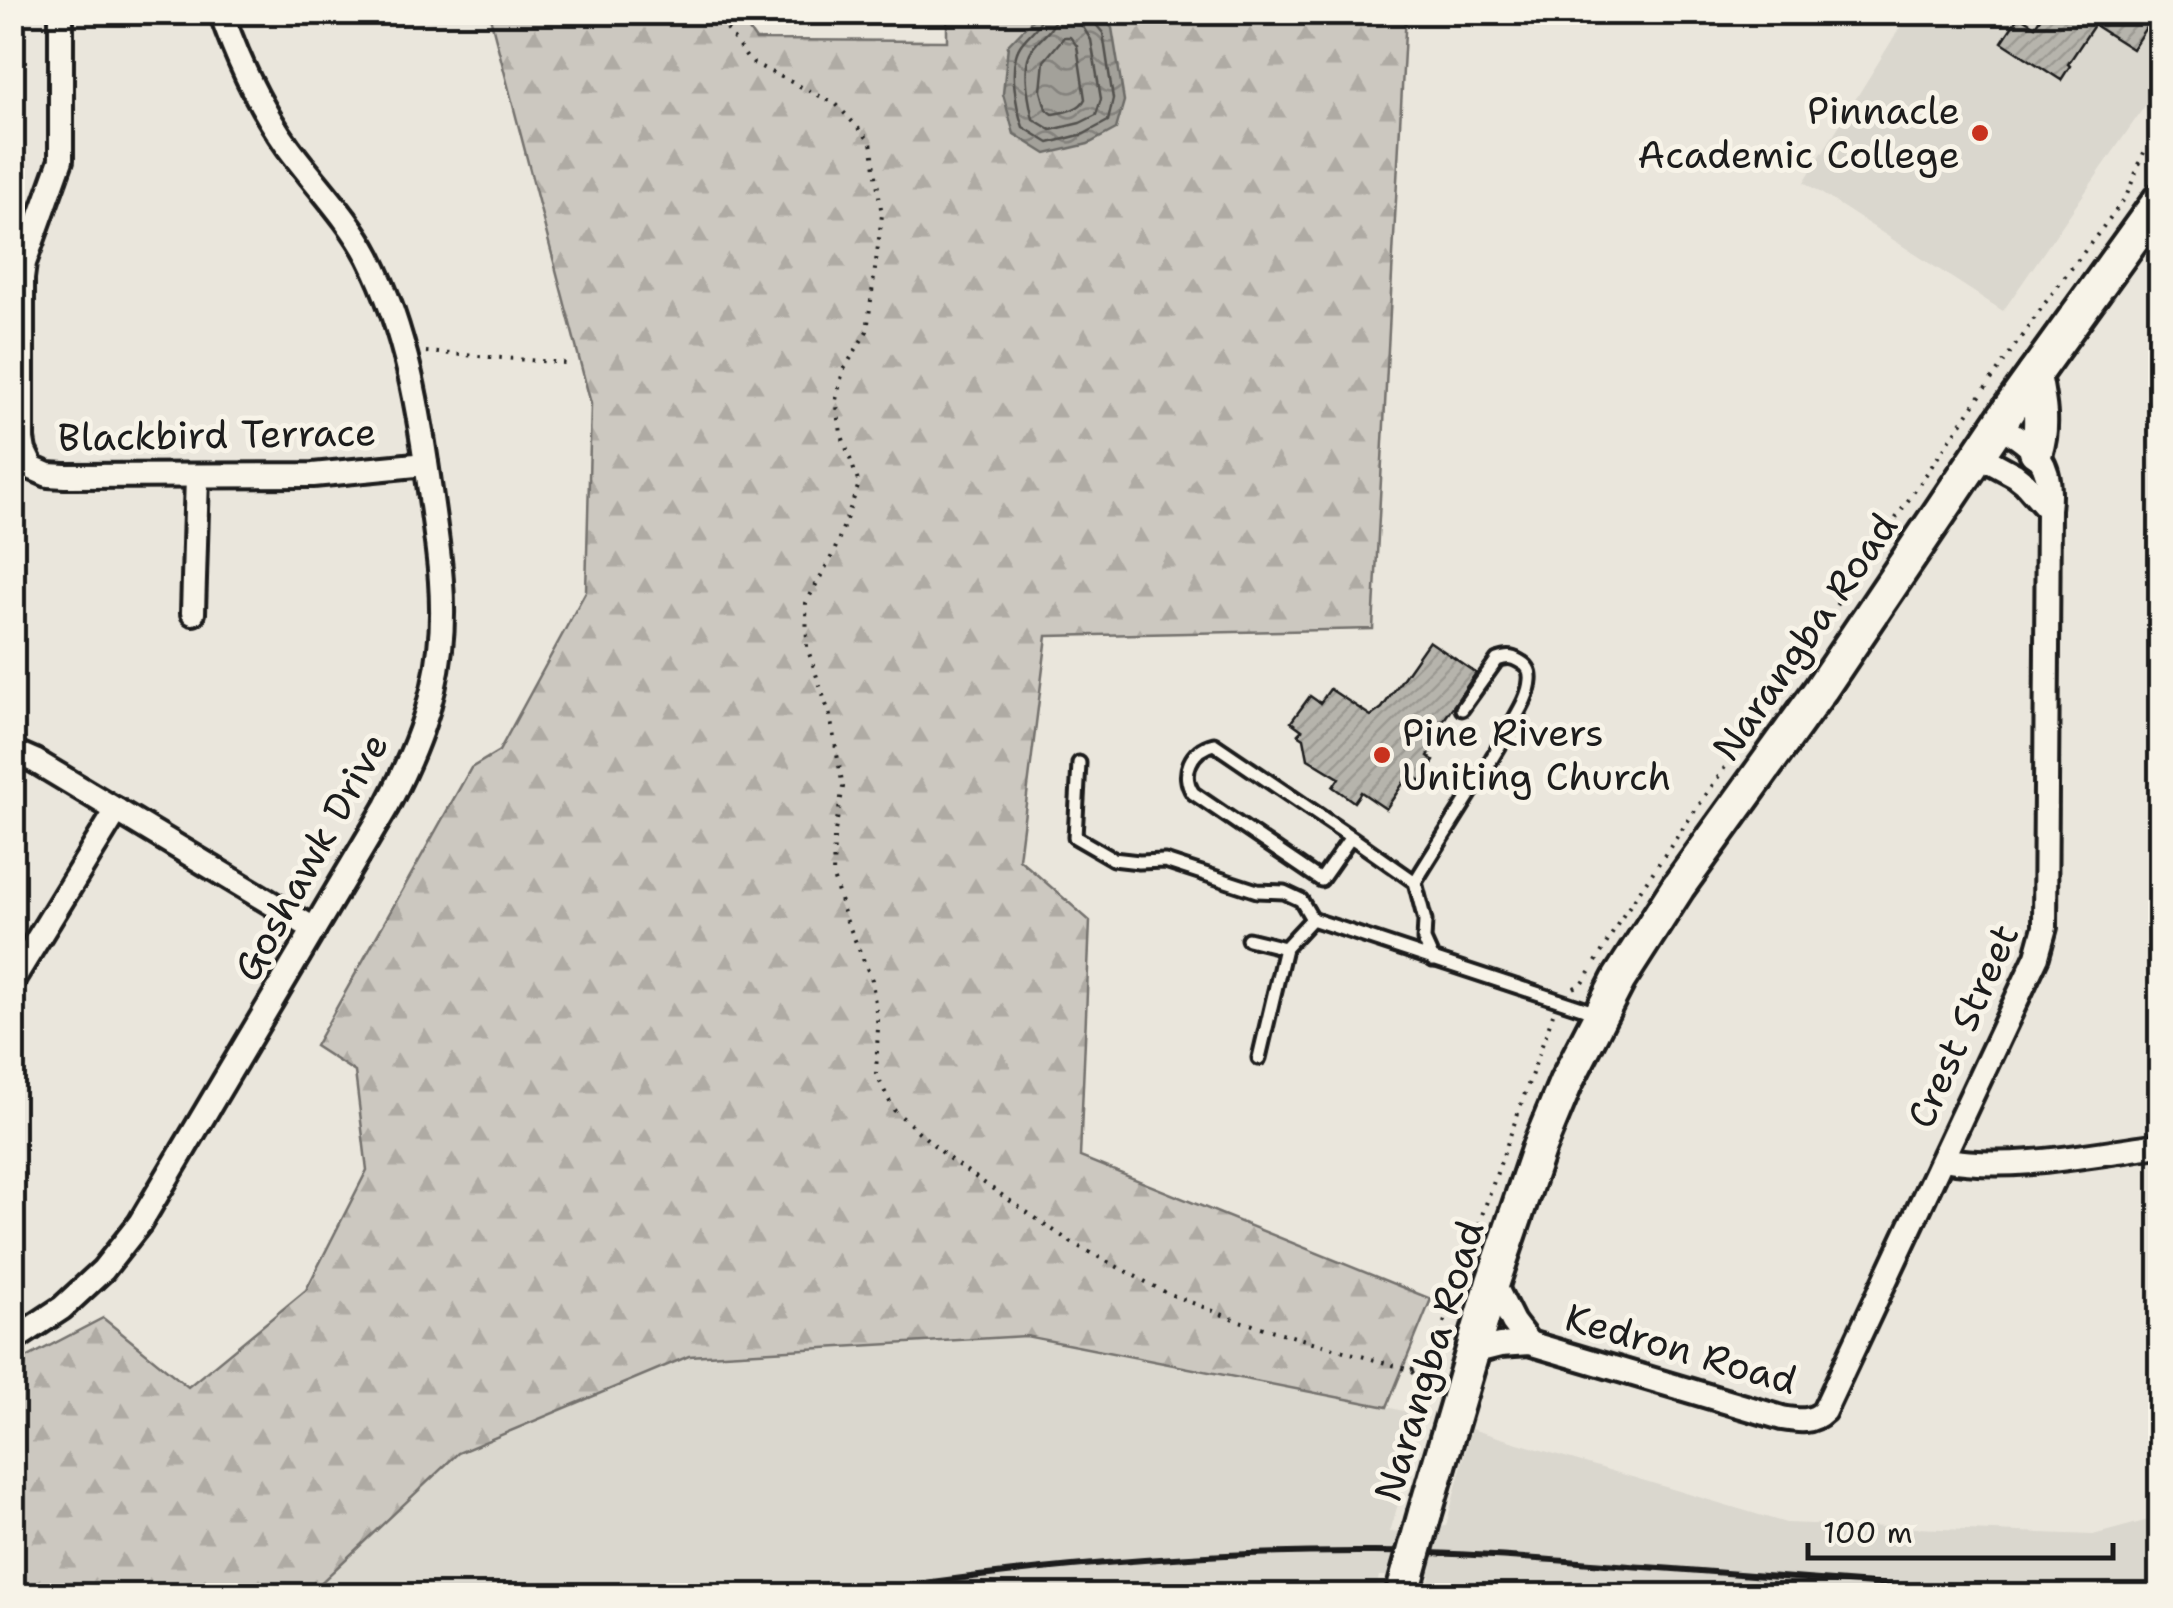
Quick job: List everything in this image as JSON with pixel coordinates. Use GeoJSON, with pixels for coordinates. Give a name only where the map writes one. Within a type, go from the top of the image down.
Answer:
{"type":"FeatureCollection","features":[{"type":"Feature","properties":{"kind":"main road","name":"Narangba Road"},"geometry":{"type":"LineString","coordinates":[[1402,1596],[1493,1282],[1551,1116],[1601,1014],[1653,924],[1820,689],[1998,425],[2160,200]]}},
{"type":"Feature","properties":{"kind":"main road"},"geometry":{"type":"LineString","coordinates":[[2034,375],[2041,410],[2036,451]]}},
{"type":"Feature","properties":{"kind":"street"},"geometry":{"type":"LineString","coordinates":[[22,473],[22,278],[61,160],[62,12]]}},
{"type":"Feature","properties":{"kind":"street","name":"Goshawk Drive"},"geometry":{"type":"LineString","coordinates":[[12,1341],[76,1296],[103,1270],[140,1222],[388,806],[424,724],[440,651],[441,572],[426,464],[405,351],[390,306],[367,254],[259,103],[220,12]]}},
{"type":"Feature","properties":{"kind":"street"},"geometry":{"type":"LineString","coordinates":[[1998,425],[2036,451]]}},
{"type":"Feature","properties":{"kind":"street","name":"Crest Street"},"geometry":{"type":"LineString","coordinates":[[1814,1420],[1830,1401],[2037,956],[2046,928],[2050,492],[2036,451]]}},
{"type":"Feature","properties":{"kind":"street"},"geometry":{"type":"LineString","coordinates":[[1978,455],[2026,483],[2048,510]]}},
{"type":"Feature","properties":{"kind":"street","name":"Blackbird Terrace"},"geometry":{"type":"LineString","coordinates":[[22,473],[314,475],[426,464]]}},
{"type":"Feature","properties":{"kind":"street"},"geometry":{"type":"LineString","coordinates":[[193,613],[196,476]]}},
{"type":"Feature","properties":{"kind":"street"},"geometry":{"type":"LineString","coordinates":[[12,751],[35,761],[314,929]]}},
{"type":"Feature","properties":{"kind":"street"},"geometry":{"type":"LineString","coordinates":[[12,980],[117,810]]}},
{"type":"Feature","properties":{"kind":"street"},"geometry":{"type":"LineString","coordinates":[[1943,1159],[2004,1164],[2160,1144]]}},
{"type":"Feature","properties":{"kind":"street","name":"Kedron Road"},"geometry":{"type":"LineString","coordinates":[[1493,1282],[1513,1322],[1529,1342]]}},
{"type":"Feature","properties":{"kind":"street","name":"Kedron Road"},"geometry":{"type":"LineString","coordinates":[[1472,1352],[1529,1342],[1782,1418],[1814,1420]]}},
{"type":"Feature","properties":{"kind":"lane"},"geometry":{"type":"LineString","coordinates":[[1414,882],[1498,748],[1521,706],[1530,671],[1514,658],[1502,657],[1462,708]]}},
{"type":"Feature","properties":{"kind":"lane"},"geometry":{"type":"LineString","coordinates":[[1351,836],[1321,880],[1192,794],[1186,780],[1194,755],[1204,746],[1214,744],[1351,836],[1414,882],[1425,920],[1424,940],[1433,960]]}},
{"type":"Feature","properties":{"kind":"lane"},"geometry":{"type":"LineString","coordinates":[[1079,764],[1075,837],[1113,859],[1165,861],[1257,891],[1284,892],[1302,900],[1312,920],[1601,1014]]}},
{"type":"Feature","properties":{"kind":"lane"},"geometry":{"type":"LineString","coordinates":[[1259,1058],[1285,948],[1312,920]]}},
{"type":"Feature","properties":{"kind":"lane"},"geometry":{"type":"LineString","coordinates":[[1248,938],[1285,948]]}},
{"type":"Feature","properties":{"kind":"path"},"geometry":{"type":"LineString","coordinates":[[716,12],[750,61],[836,104],[871,142],[882,215],[867,331],[843,371],[836,400],[841,433],[859,484],[834,552],[806,603],[807,646],[830,716],[842,787],[834,836],[833,877],[872,980],[878,1028],[876,1074],[894,1110],[952,1161],[1072,1243],[1165,1292],[1236,1320],[1410,1370],[1432,1395],[1430,1364],[1551,1019]]}},
{"type":"Feature","properties":{"kind":"path"},"geometry":{"type":"LineString","coordinates":[[1568,990],[1584,983],[1620,920],[1984,390],[2126,197],[2145,150],[2160,132]]}},
{"type":"Feature","properties":{"kind":"path"},"geometry":{"type":"LineString","coordinates":[[405,351],[566,363]]}},
{"type":"Feature","properties":{"kind":"path"},"geometry":{"type":"LineString","coordinates":[[1410,1370],[1430,1364]]}},
{"type":"Feature","properties":{"kind":"shaded area","name":"Pinnacle Academic College"},"geometry":{"type":"Polygon","coordinates":[[[1909,13],[2160,13],[2160,84],[2003,311],[1804,182],[1909,13]]]}},
{"type":"Feature","properties":{"kind":"shaded area"},"geometry":{"type":"Polygon","coordinates":[[[1026,1336],[1423,1416],[1390,1532],[1446,1526],[1471,1429],[1786,1523],[2093,1535],[2160,1517],[2160,1596],[1423,1596],[1430,1576],[1379,1576],[1375,1596],[295,1596],[458,1453],[689,1356],[1026,1336]]]}},
{"type":"Feature","properties":{"kind":"green space"},"geometry":{"type":"Polygon","coordinates":[[[489,13],[737,13],[756,40],[947,41],[947,13],[1406,13],[1373,629],[1047,636],[1019,859],[1090,921],[1080,1157],[1431,1299],[1387,1407],[1026,1336],[689,1356],[458,1453],[308,1595],[13,1596],[13,1365],[103,1318],[188,1387],[306,1290],[367,1170],[355,1072],[315,1046],[471,768],[499,751],[586,591],[591,404],[489,13]]]}},
{"type":"Feature","properties":{"kind":"water"},"geometry":{"type":"Polygon","coordinates":[[[1039,13],[1098,13],[1112,28],[1124,101],[1116,129],[1088,144],[1046,154],[1014,134],[1003,94],[1008,45],[1039,13]]]}},
{"type":"Feature","properties":{"kind":"building"},"geometry":{"type":"Polygon","coordinates":[[[2044,12],[2156,12],[2132,49],[2094,25],[2061,80],[2002,42],[2019,16],[2035,26],[2044,12]]]}},
{"type":"Feature","properties":{"kind":"building"},"geometry":{"type":"Polygon","coordinates":[[[1429,641],[1476,673],[1439,727],[1445,731],[1428,756],[1434,761],[1421,781],[1410,773],[1386,809],[1361,792],[1354,802],[1333,787],[1339,778],[1308,759],[1304,738],[1298,734],[1302,730],[1291,722],[1310,696],[1320,703],[1330,689],[1371,716],[1382,708],[1429,641]]]}},
{"type":"Feature","properties":{"kind":"railway"},"geometry":{"type":"LineString","coordinates":[[836,1596],[1103,1563],[1305,1552],[1509,1557],[2031,1596]]}},
{"type":"Feature","properties":{"kind":"place","name":"Pinnacle Academic College"},"geometry":{"type":"Point","coordinates":[1980,133]}},
{"type":"Feature","properties":{"kind":"place","name":"Pine Rivers Uniting Church"},"geometry":{"type":"Point","coordinates":[1382,755]}}]}
